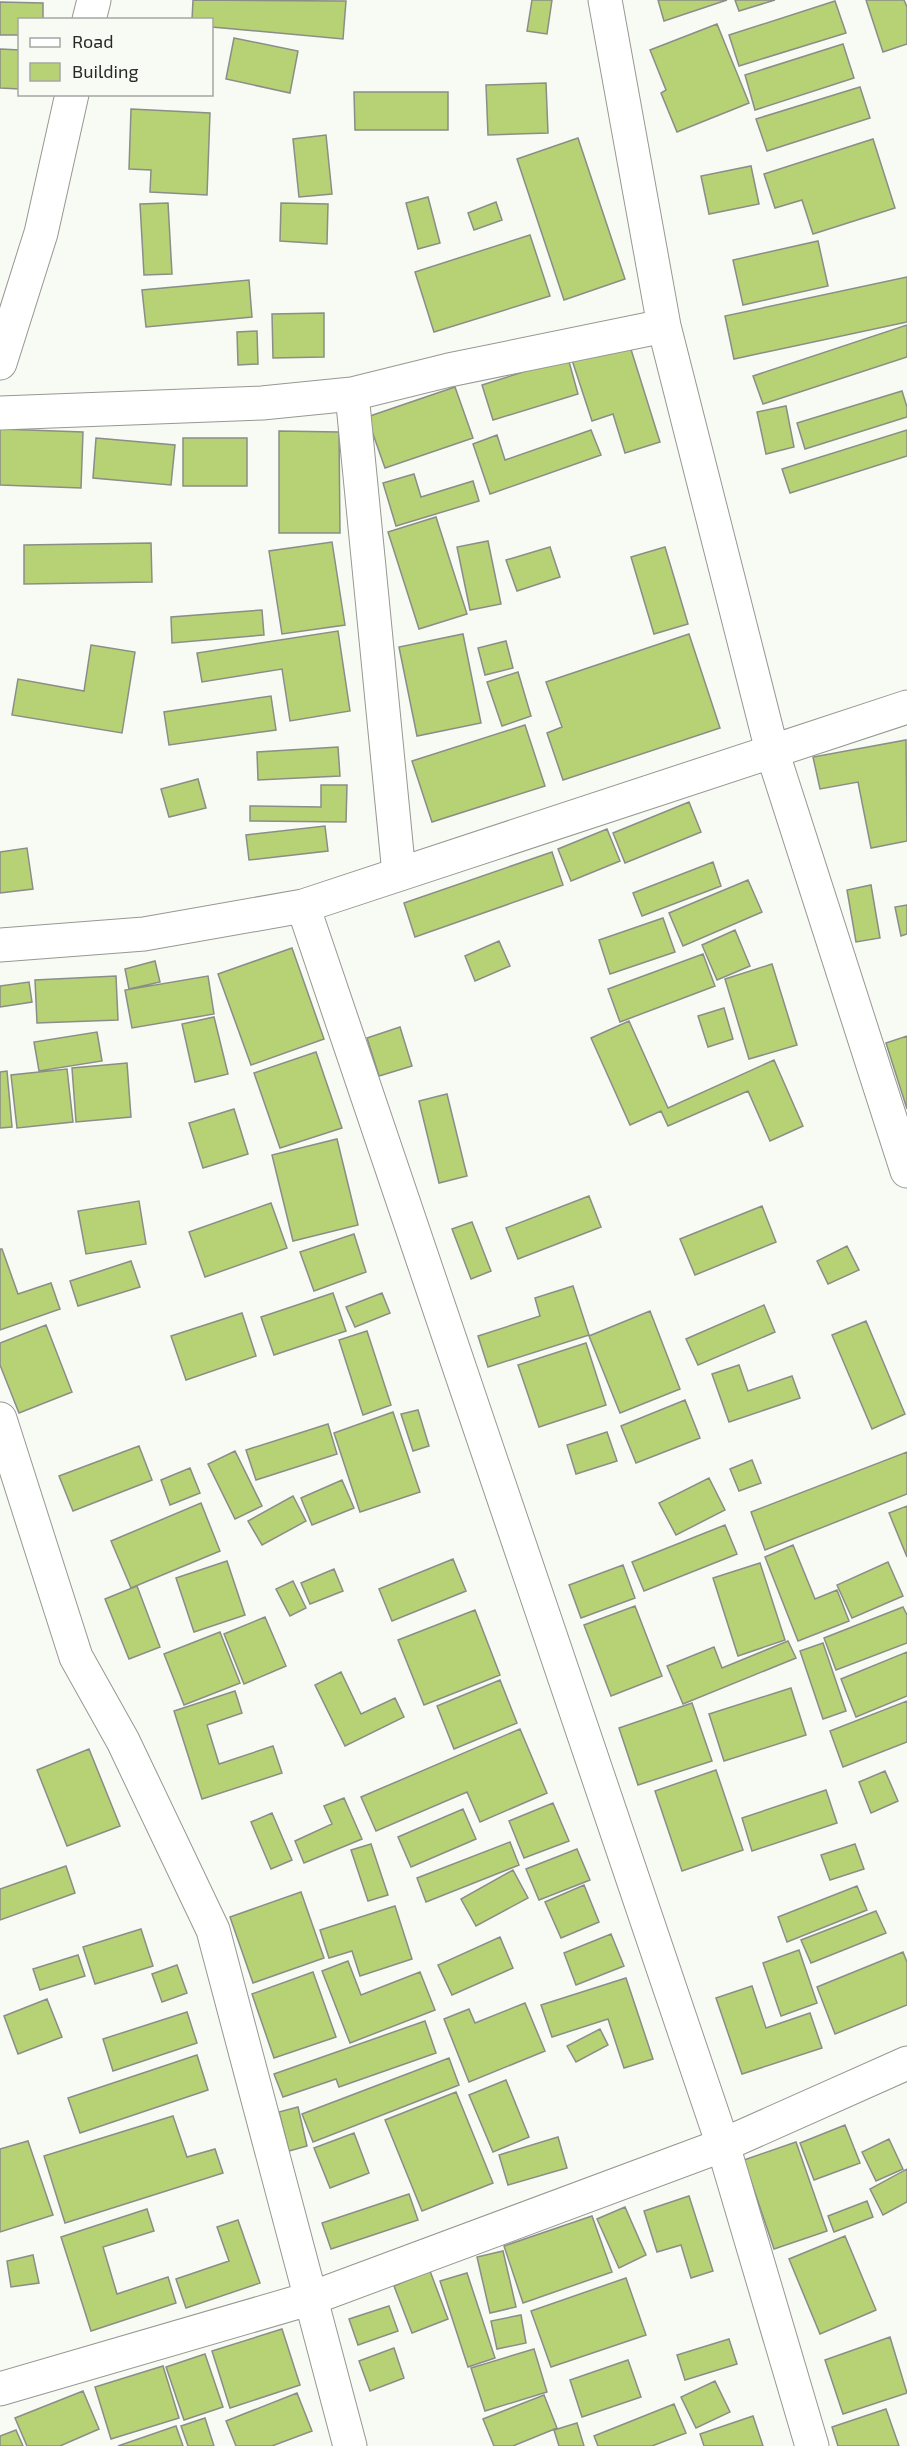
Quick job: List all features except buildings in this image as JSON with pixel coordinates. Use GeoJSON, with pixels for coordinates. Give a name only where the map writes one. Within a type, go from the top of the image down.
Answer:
{"type":"FeatureCollection","features":[{"type":"Feature","properties":{"kind":"street"},"geometry":{"type":"LineString","coordinates":[[90,18],[94,0]]}},
{"type":"Feature","properties":{"kind":"street"},"geometry":{"type":"LineString","coordinates":[[605,0],[664,326],[772,751],[907,1171]]}},
{"type":"Feature","properties":{"kind":"street"},"geometry":{"type":"LineString","coordinates":[[0,363],[41,233],[72,96]]}},
{"type":"Feature","properties":{"kind":"street"},"geometry":{"type":"LineString","coordinates":[[0,413],[262,402],[352,394],[449,370],[664,326]]}},
{"type":"Feature","properties":{"kind":"street"},"geometry":{"type":"LineString","coordinates":[[352,394],[399,874]]}},
{"type":"Feature","properties":{"kind":"street"},"geometry":{"type":"LineString","coordinates":[[0,945],[144,934],[303,906],[907,707]]}},
{"type":"Feature","properties":{"kind":"street"},"geometry":{"type":"LineString","coordinates":[[303,906],[723,2145],[812,2446]]}},
{"type":"Feature","properties":{"kind":"street"},"geometry":{"type":"LineString","coordinates":[[0,1419],[76,1657],[123,1741],[213,1930],[350,2446]]}},
{"type":"Feature","properties":{"kind":"street"},"geometry":{"type":"LineString","coordinates":[[0,2389],[312,2298],[723,2145],[907,2063]]}}]}
